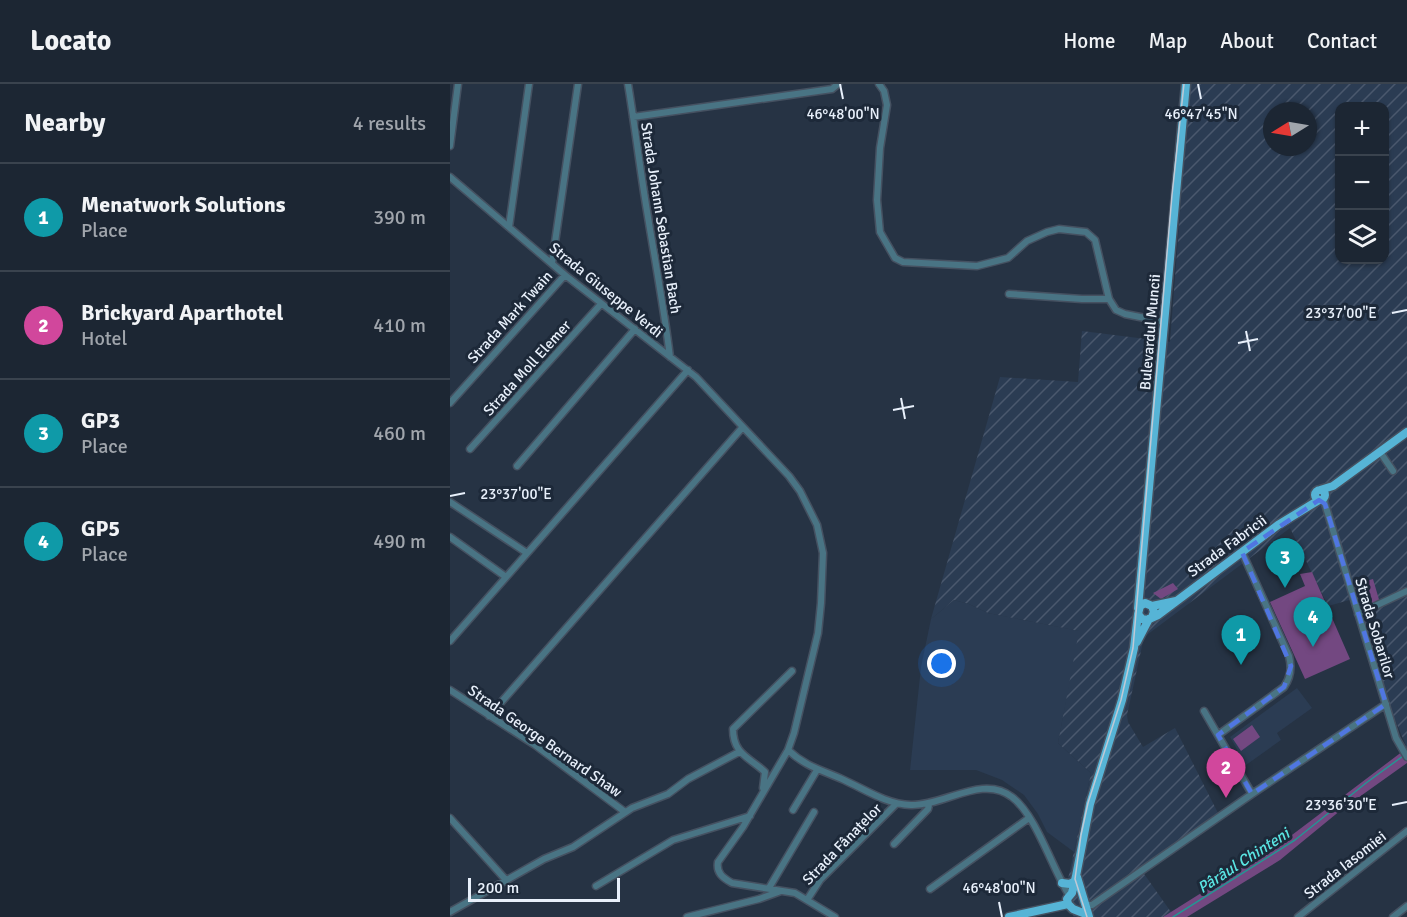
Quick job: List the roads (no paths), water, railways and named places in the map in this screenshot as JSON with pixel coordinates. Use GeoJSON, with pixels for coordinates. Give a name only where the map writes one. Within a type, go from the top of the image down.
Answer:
{"type":"FeatureCollection","features":[{"type":"Feature","properties":{"kind":"main road","name":"Bulevardul Muncii"},"geometry":{"type":"LineString","coordinates":[[1088,916],[1084,905],[1073,899],[1090,804],[1122,700],[1134,648],[1186,84]]}},
{"type":"Feature","properties":{"kind":"main road","name":"Strada Fabricii"},"geometry":{"type":"LineString","coordinates":[[1151,618],[1168,609],[1407,432]]}},
{"type":"Feature","properties":{"kind":"main road","name":"Bulevardul Muncii"},"geometry":{"type":"LineString","coordinates":[[1140,582],[1151,605]]}},
{"type":"Feature","properties":{"kind":"main road","name":"Strada Fabricii"},"geometry":{"type":"LineString","coordinates":[[1151,605],[1176,601]]}},
{"type":"Feature","properties":{"kind":"main road"},"geometry":{"type":"LineString","coordinates":[[1144,603],[1151,605],[1154,612],[1151,618],[1142,619],[1138,611],[1144,603]]}},
{"type":"Feature","properties":{"kind":"main road","name":"Bulevardul Muncii"},"geometry":{"type":"LineString","coordinates":[[1134,648],[1151,618]]}},
{"type":"Feature","properties":{"kind":"main road"},"geometry":{"type":"LineString","coordinates":[[1062,883],[1070,884],[1076,878]]}},
{"type":"Feature","properties":{"kind":"main road"},"geometry":{"type":"LineString","coordinates":[[1073,899],[1080,909],[1084,905]]}},
{"type":"Feature","properties":{"kind":"main road"},"geometry":{"type":"LineString","coordinates":[[1073,899],[1088,916]]}},
{"type":"Feature","properties":{"kind":"main road"},"geometry":{"type":"LineString","coordinates":[[1009,917],[1073,899]]}},
{"type":"Feature","properties":{"kind":"street"},"geometry":{"type":"LineString","coordinates":[[450,146],[458,84]]}},
{"type":"Feature","properties":{"kind":"street"},"geometry":{"type":"LineString","coordinates":[[509,227],[530,84]]}},
{"type":"Feature","properties":{"kind":"street"},"geometry":{"type":"LineString","coordinates":[[552,263],[578,84]]}},
{"type":"Feature","properties":{"kind":"street","name":"Strada Johann Sebastian Bach"},"geometry":{"type":"LineString","coordinates":[[628,84],[670,357]]}},
{"type":"Feature","properties":{"kind":"street"},"geometry":{"type":"LineString","coordinates":[[633,117],[832,89],[838,84]]}},
{"type":"Feature","properties":{"kind":"street"},"geometry":{"type":"LineString","coordinates":[[879,84],[884,91],[886,105],[880,148],[877,200],[880,231],[895,258],[903,262],[970,267],[1000,261],[1012,255],[1033,238],[1047,232],[1059,229],[1086,232],[1095,240],[1109,299],[1116,310],[1125,314],[1165,321]]}},
{"type":"Feature","properties":{"kind":"street","name":"Strada Giuseppe Verdi"},"geometry":{"type":"LineString","coordinates":[[450,177],[565,275],[696,377],[800,491],[817,525],[823,553],[824,573],[818,633],[794,733],[788,750],[750,816],[718,862],[717,868],[723,878],[732,883],[769,888]]}},
{"type":"Feature","properties":{"kind":"street","name":"Strada Mark Twain"},"geometry":{"type":"LineString","coordinates":[[450,403],[565,275]]}},
{"type":"Feature","properties":{"kind":"street"},"geometry":{"type":"LineString","coordinates":[[1009,294],[1109,299]]}},
{"type":"Feature","properties":{"kind":"street","name":"Strada Moll Elemer"},"geometry":{"type":"LineString","coordinates":[[470,449],[601,304]]}},
{"type":"Feature","properties":{"kind":"street"},"geometry":{"type":"LineString","coordinates":[[517,466],[635,329]]}},
{"type":"Feature","properties":{"kind":"street"},"geometry":{"type":"LineString","coordinates":[[451,637],[688,370]]}},
{"type":"Feature","properties":{"kind":"street"},"geometry":{"type":"LineString","coordinates":[[489,716],[741,428]]}},
{"type":"Feature","properties":{"kind":"street"},"geometry":{"type":"LineString","coordinates":[[1380,452],[1393,471]]}},
{"type":"Feature","properties":{"kind":"street","name":"Strada Sobarilor"},"geometry":{"type":"LineString","coordinates":[[1321,497],[1386,704],[1400,746],[1407,757]]}},
{"type":"Feature","properties":{"kind":"street"},"geometry":{"type":"LineString","coordinates":[[450,502],[527,553]]}},
{"type":"Feature","properties":{"kind":"street"},"geometry":{"type":"LineString","coordinates":[[450,537],[506,577]]}},
{"type":"Feature","properties":{"kind":"street"},"geometry":{"type":"LineString","coordinates":[[1218,735],[1284,687],[1291,671],[1288,657],[1242,552]]}},
{"type":"Feature","properties":{"kind":"street"},"geometry":{"type":"LineString","coordinates":[[1358,614],[1407,591]]}},
{"type":"Feature","properties":{"kind":"street"},"geometry":{"type":"LineString","coordinates":[[763,791],[765,772],[739,752],[733,738],[733,729],[792,671]]}},
{"type":"Feature","properties":{"kind":"street","name":"Strada George Bernard Shaw"},"geometry":{"type":"LineString","coordinates":[[450,690],[535,745],[625,812]]}},
{"type":"Feature","properties":{"kind":"street"},"geometry":{"type":"LineString","coordinates":[[1084,905],[1092,905],[1386,704]]}},
{"type":"Feature","properties":{"kind":"street"},"geometry":{"type":"LineString","coordinates":[[1204,711],[1252,794]]}},
{"type":"Feature","properties":{"kind":"street"},"geometry":{"type":"LineString","coordinates":[[1400,746],[1407,738]]}},
{"type":"Feature","properties":{"kind":"street","name":"Strada Fânațelor"},"geometry":{"type":"LineString","coordinates":[[788,750],[806,765],[897,804],[929,805],[967,791],[989,789],[1003,791],[1018,801],[1073,899]]}},
{"type":"Feature","properties":{"kind":"street"},"geometry":{"type":"LineString","coordinates":[[450,912],[544,859],[573,847],[625,812],[668,794],[688,779],[739,752]]}},
{"type":"Feature","properties":{"kind":"street"},"geometry":{"type":"LineString","coordinates":[[793,810],[817,770]]}},
{"type":"Feature","properties":{"kind":"street","name":"Strada Fânațelor"},"geometry":{"type":"LineString","coordinates":[[807,900],[820,880],[897,804]]}},
{"type":"Feature","properties":{"kind":"street"},"geometry":{"type":"LineString","coordinates":[[894,844],[928,809],[929,805]]}},
{"type":"Feature","properties":{"kind":"street"},"geometry":{"type":"LineString","coordinates":[[814,812],[769,888],[795,892],[835,917]]}},
{"type":"Feature","properties":{"kind":"street"},"geometry":{"type":"LineString","coordinates":[[596,886],[674,840],[750,816]]}},
{"type":"Feature","properties":{"kind":"street"},"geometry":{"type":"LineString","coordinates":[[450,818],[506,880]]}},
{"type":"Feature","properties":{"kind":"street"},"geometry":{"type":"LineString","coordinates":[[930,889],[1029,818]]}},
{"type":"Feature","properties":{"kind":"street","name":"Strada Iasomiei"},"geometry":{"type":"LineString","coordinates":[[1298,917],[1407,831]]}},
{"type":"Feature","properties":{"kind":"street"},"geometry":{"type":"LineString","coordinates":[[687,917],[759,899],[784,890]]}},
{"type":"Feature","properties":{"kind":"street"},"geometry":{"type":"LineString","coordinates":[[1393,917],[1407,906]]}},
{"type":"Feature","properties":{"kind":"waterway","name":"Pârâul Chinteni"},"geometry":{"type":"LineString","coordinates":[[1173,917],[1295,840],[1403,756]]}},
{"type":"Feature","properties":{"kind":"tram line"},"geometry":{"type":"LineString","coordinates":[[1087,917],[1075,879],[1088,803],[1121,700],[1133,648],[1172,195],[1184,84]]}},
{"type":"Feature","properties":{"kind":"place","name":"GP3"},"geometry":{"type":"Point","coordinates":[1285,588]}},
{"type":"Feature","properties":{"kind":"place","name":"GP5"},"geometry":{"type":"Point","coordinates":[1313,647]}},
{"type":"Feature","properties":{"kind":"place","name":"Menatwork Solutions"},"geometry":{"type":"Point","coordinates":[1241,665]}},
{"type":"Feature","properties":{"kind":"place","name":"Brickyard Aparthotel"},"geometry":{"type":"Point","coordinates":[1226,798]}}]}
